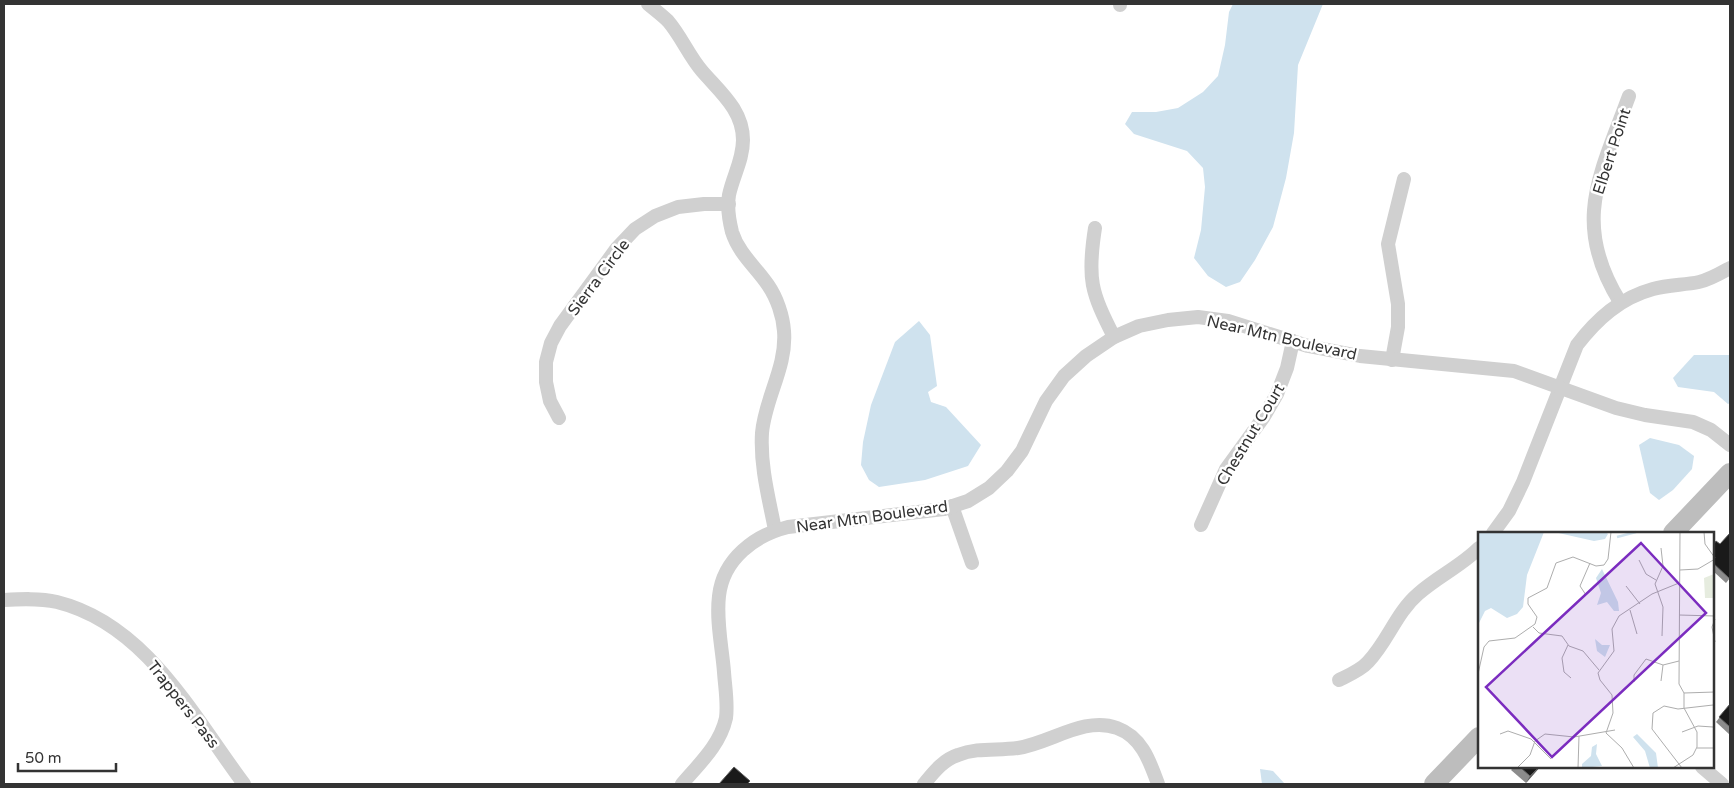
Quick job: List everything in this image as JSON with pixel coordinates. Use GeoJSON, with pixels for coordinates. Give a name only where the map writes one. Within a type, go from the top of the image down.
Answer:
{"type":"FeatureCollection","features":[{"type":"Feature","properties":{"kind":"street"},"geometry":{"type":"LineString","coordinates":[[648,4],[668,22],[701,70],[731,102],[739,119],[743,139],[742,158],[733,182],[729,204],[733,234],[742,252],[769,286],[779,308],[784,330],[784,354],[768,404],[762,433],[762,462],[775,530]]}},
{"type":"Feature","properties":{"kind":"street","name":"Elbert Point"},"geometry":{"type":"LineString","coordinates":[[1620,302],[1609,284],[1600,262],[1595,239],[1593,215],[1598,184],[1629,96]]}},
{"type":"Feature","properties":{"kind":"street"},"geometry":{"type":"LineString","coordinates":[[1392,360],[1398,327],[1398,304],[1388,244],[1404,178]]}},
{"type":"Feature","properties":{"kind":"street","name":"Sierra Circle"},"geometry":{"type":"LineString","coordinates":[[560,418],[550,401],[546,382],[546,362],[551,344],[560,326],[617,248],[635,229],[655,216],[678,207],[729,204]]}},
{"type":"Feature","properties":{"kind":"street"},"geometry":{"type":"LineString","coordinates":[[1095,228],[1090,275],[1094,294],[1114,337]]}},
{"type":"Feature","properties":{"kind":"street"},"geometry":{"type":"LineString","coordinates":[[1494,532],[1509,511],[1523,482],[1577,345],[1592,326],[1620,302],[1654,289],[1701,282],[1730,268]]}},
{"type":"Feature","properties":{"kind":"street","name":"Near Mtn Boulevard"},"geometry":{"type":"LineString","coordinates":[[682,784],[720,736],[726,717],[727,699],[719,615],[719,594],[725,575],[735,558],[750,543],[775,530],[920,512],[952,506],[968,500],[989,488],[1022,451],[1046,401],[1064,376],[1086,356],[1114,337],[1138,326],[1168,320],[1198,318],[1228,321],[1292,341],[1360,356],[1514,371],[1616,408],[1646,415],[1693,422],[1711,430],[1730,445]]}},
{"type":"Feature","properties":{"kind":"street","name":"Chestnut Court"},"geometry":{"type":"LineString","coordinates":[[1201,525],[1226,469],[1263,418],[1277,394],[1287,368],[1292,341]]}},
{"type":"Feature","properties":{"kind":"street"},"geometry":{"type":"LineString","coordinates":[[1674,532],[1730,473]]}},
{"type":"Feature","properties":{"kind":"street"},"geometry":{"type":"LineString","coordinates":[[952,506],[972,563]]}},
{"type":"Feature","properties":{"kind":"street"},"geometry":{"type":"LineString","coordinates":[[1339,680],[1367,663],[1377,651],[1399,614],[1418,594],[1467,560],[1478,549]]}},
{"type":"Feature","properties":{"kind":"street","name":"Trappers Pass"},"geometry":{"type":"LineString","coordinates":[[4,600],[55,602],[85,611],[119,631],[149,658],[179,693],[244,784]]}},
{"type":"Feature","properties":{"kind":"street"},"geometry":{"type":"LineString","coordinates":[[924,784],[942,764],[956,755],[972,750],[1017,748],[1044,742],[1085,726],[1102,725],[1118,728],[1131,736],[1142,748],[1158,784]]}},
{"type":"Feature","properties":{"kind":"street"},"geometry":{"type":"LineString","coordinates":[[1434,784],[1478,738]]}},
{"type":"Feature","properties":{"kind":"street"},"geometry":{"type":"LineString","coordinates":[[1703,768],[1722,784]]}},
{"type":"Feature","properties":{"kind":"water"},"geometry":{"type":"Polygon","coordinates":[[[1233,4],[1323,4],[1298,65],[1294,133],[1286,178],[1273,227],[1255,260],[1240,282],[1226,287],[1208,276],[1194,258],[1201,230],[1205,187],[1203,168],[1187,151],[1134,134],[1125,124],[1132,112],[1156,112],[1178,108],[1203,92],[1218,76],[1225,45],[1229,12],[1233,4]]]}},
{"type":"Feature","properties":{"kind":"water"},"geometry":{"type":"Polygon","coordinates":[[[919,321],[930,335],[937,386],[928,392],[931,402],[946,407],[981,445],[968,466],[925,480],[879,487],[869,480],[861,465],[863,442],[871,405],[895,342],[919,321]]]}},
{"type":"Feature","properties":{"kind":"water"},"geometry":{"type":"Polygon","coordinates":[[[1694,355],[1730,355],[1730,403],[1728,404],[1714,392],[1678,387],[1673,378],[1694,355]]]}},
{"type":"Feature","properties":{"kind":"water"},"geometry":{"type":"Polygon","coordinates":[[[1650,438],[1679,445],[1694,456],[1692,469],[1673,490],[1659,500],[1650,493],[1639,445],[1650,438]]]}},
{"type":"Feature","properties":{"kind":"water"},"geometry":{"type":"Polygon","coordinates":[[[1260,769],[1273,771],[1285,784],[1262,784],[1260,769]]]}},
{"type":"Feature","properties":{"kind":"building"},"geometry":{"type":"Polygon","coordinates":[[[1730,533],[1729,578],[1714,564],[1714,544],[1716,541],[1720,544],[1730,533]]]}},
{"type":"Feature","properties":{"kind":"building"},"geometry":{"type":"Polygon","coordinates":[[[1730,704],[1730,727],[1719,717],[1730,704]]]}},
{"type":"Feature","properties":{"kind":"building"},"geometry":{"type":"Polygon","coordinates":[[[734,767],[750,781],[747,784],[719,784],[734,767]]]}},
{"type":"Feature","properties":{"kind":"building"},"geometry":{"type":"Polygon","coordinates":[[[1521,768],[1538,768],[1530,776],[1521,768]]]}}]}
